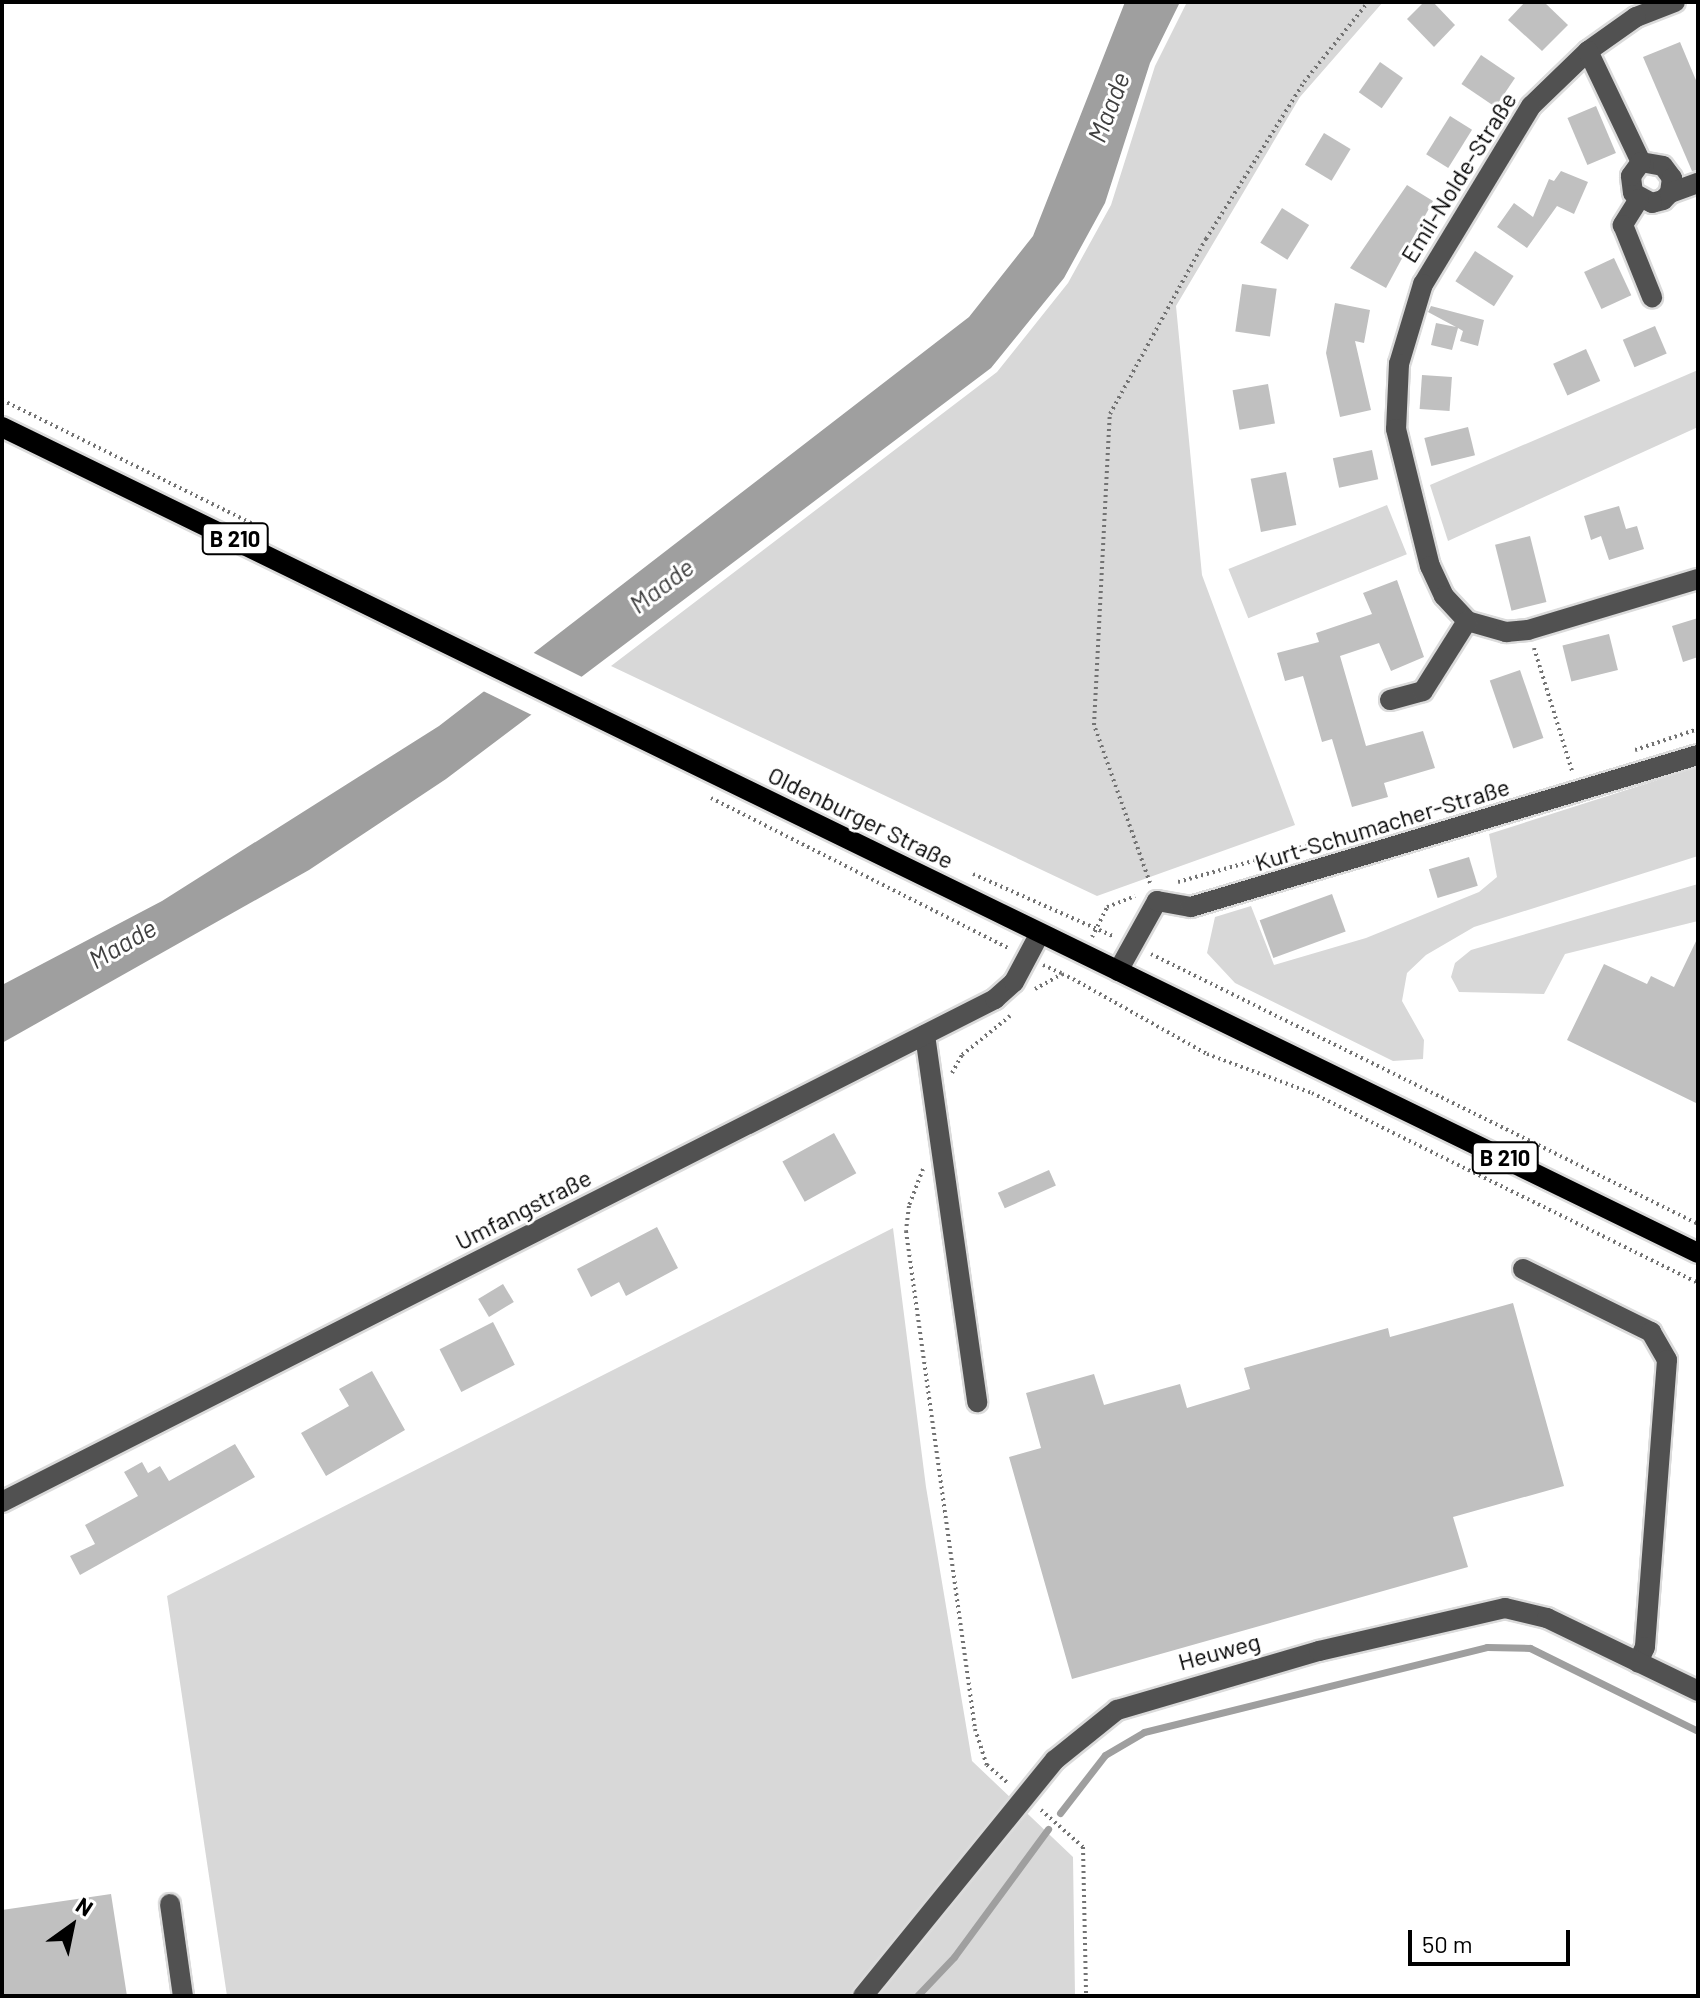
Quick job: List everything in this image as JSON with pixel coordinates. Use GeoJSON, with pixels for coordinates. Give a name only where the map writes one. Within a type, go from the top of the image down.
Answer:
{"type":"FeatureCollection","features":[{"type":"Feature","properties":{"kind":"main road","name":"Oldenburger Straße"},"geometry":{"type":"LineString","coordinates":[[2,427],[1698,1253]]}},
{"type":"Feature","properties":{"kind":"street","name":"Emil-Nolde-Straße"},"geometry":{"type":"LineString","coordinates":[[1467,621],[1439,586],[1414,505],[1396,429],[1399,364],[1423,284],[1441,248],[1531,106],[1588,51],[1636,17],[1675,2]]}},
{"type":"Feature","properties":{"kind":"street"},"geometry":{"type":"LineString","coordinates":[[1588,51],[1641,162]]}},
{"type":"Feature","properties":{"kind":"street"},"geometry":{"type":"LineString","coordinates":[[1641,162],[1663,166],[1672,178],[1670,193]]}},
{"type":"Feature","properties":{"kind":"street"},"geometry":{"type":"LineString","coordinates":[[1641,162],[1629,184],[1639,199],[1652,203],[1698,183]]}},
{"type":"Feature","properties":{"kind":"street"},"geometry":{"type":"LineString","coordinates":[[1639,199],[1623,225],[1652,297]]}},
{"type":"Feature","properties":{"kind":"street"},"geometry":{"type":"LineString","coordinates":[[1390,700],[1423,691],[1467,621],[1506,632],[1528,630],[1698,579]]}},
{"type":"Feature","properties":{"kind":"street","name":"Kurt-Schumacher-Straße"},"geometry":{"type":"LineString","coordinates":[[1161,893],[1191,907],[1698,755]]}},
{"type":"Feature","properties":{"kind":"street"},"geometry":{"type":"LineString","coordinates":[[1118,971],[1161,893]]}},
{"type":"Feature","properties":{"kind":"street","name":"Umfangstraße"},"geometry":{"type":"LineString","coordinates":[[2,1502],[995,999],[1014,982],[1040,933]]}},
{"type":"Feature","properties":{"kind":"street"},"geometry":{"type":"LineString","coordinates":[[925,1035],[939,1147],[958,1248],[977,1402]]}},
{"type":"Feature","properties":{"kind":"street"},"geometry":{"type":"LineString","coordinates":[[1523,1269],[1651,1332],[1667,1360],[1645,1647],[1638,1662]]}},
{"type":"Feature","properties":{"kind":"street","name":"Heuweg"},"geometry":{"type":"LineString","coordinates":[[863,1996],[1028,1798],[1055,1760],[1117,1710],[1304,1655],[1505,1608],[1547,1618],[1698,1691]]}},
{"type":"Feature","properties":{"kind":"street"},"geometry":{"type":"LineString","coordinates":[[170,1904],[183,1996]]}},
{"type":"Feature","properties":{"kind":"path"},"geometry":{"type":"LineString","coordinates":[[1073,979],[1107,907],[1152,889],[1094,725],[1110,414],[1206,239],[1304,82],[1368,2]]}},
{"type":"Feature","properties":{"kind":"path"},"geometry":{"type":"LineString","coordinates":[[1528,630],[1572,771]]}},
{"type":"Feature","properties":{"kind":"path"},"geometry":{"type":"LineString","coordinates":[[1628,752],[1698,729]]}},
{"type":"Feature","properties":{"kind":"path"},"geometry":{"type":"LineString","coordinates":[[1558,775],[1586,766]]}},
{"type":"Feature","properties":{"kind":"path"},"geometry":{"type":"LineString","coordinates":[[701,793],[1028,958]]}},
{"type":"Feature","properties":{"kind":"path"},"geometry":{"type":"LineString","coordinates":[[1161,893],[1431,811]]}},
{"type":"Feature","properties":{"kind":"path"},"geometry":{"type":"LineString","coordinates":[[1029,995],[1062,974],[1207,1054],[1312,1093],[1698,1283]]}},
{"type":"Feature","properties":{"kind":"path"},"geometry":{"type":"LineString","coordinates":[[951,1081],[962,1055],[990,1037],[1020,1005]]}},
{"type":"Feature","properties":{"kind":"path"},"geometry":{"type":"LineString","coordinates":[[939,1147],[915,1185],[906,1231],[975,1729],[987,1765],[1083,1847],[1086,1996]]}},
{"type":"Feature","properties":{"kind":"shaded area"},"geometry":{"type":"Polygon","coordinates":[[[1187,2],[1383,2],[1300,97],[1176,306],[1202,575],[1295,825],[1097,896],[611,666],[997,372],[1068,283],[1111,205],[1155,66],[1187,2]]]}},
{"type":"Feature","properties":{"kind":"shaded area"},"geometry":{"type":"Polygon","coordinates":[[[1698,370],[1698,427],[1448,541],[1430,485],[1698,370]]]}},
{"type":"Feature","properties":{"kind":"shaded area"},"geometry":{"type":"Polygon","coordinates":[[[1387,505],[1407,554],[1248,618],[1228,569],[1387,505]]]}},
{"type":"Feature","properties":{"kind":"shaded area"},"geometry":{"type":"Polygon","coordinates":[[[1698,767],[1698,856],[1474,927],[1426,955],[1407,973],[1402,1001],[1424,1040],[1423,1059],[1393,1061],[1235,983],[1207,953],[1215,917],[1251,906],[1274,965],[1366,938],[1479,892],[1497,877],[1489,834],[1698,767]]]}},
{"type":"Feature","properties":{"kind":"shaded area"},"geometry":{"type":"Polygon","coordinates":[[[1698,884],[1698,921],[1565,954],[1544,994],[1459,992],[1451,977],[1455,963],[1471,950],[1698,884]]]}},
{"type":"Feature","properties":{"kind":"shaded area"},"geometry":{"type":"Polygon","coordinates":[[[893,1228],[926,1487],[972,1761],[1073,1857],[1075,1996],[227,1996],[167,1596],[893,1228]]]}},
{"type":"Feature","properties":{"kind":"water","name":"Maade"},"geometry":{"type":"Polygon","coordinates":[[[1125,2],[1180,2],[1150,63],[1105,203],[1064,278],[991,368],[446,779],[309,870],[2,1043],[2,985],[162,901],[439,726],[969,317],[1033,236],[1125,2]]]}},
{"type":"Feature","properties":{"kind":"pier"},"geometry":{"type":"Polygon","coordinates":[[[528,650],[586,679],[536,717],[479,689],[528,650]]]}},
{"type":"Feature","properties":{"kind":"building"},"geometry":{"type":"Polygon","coordinates":[[[1424,2],[1433,2],[1455,25],[1434,47],[1407,19],[1424,2]]]}},
{"type":"Feature","properties":{"kind":"building"},"geometry":{"type":"Polygon","coordinates":[[[1525,2],[1544,2],[1568,25],[1542,51],[1508,20],[1525,2]]]}},
{"type":"Feature","properties":{"kind":"building"},"geometry":{"type":"Polygon","coordinates":[[[1680,42],[1698,85],[1698,170],[1692,171],[1643,57],[1680,42]]]}},
{"type":"Feature","properties":{"kind":"building"},"geometry":{"type":"Polygon","coordinates":[[[1481,55],[1515,78],[1495,107],[1461,84],[1481,55]]]}},
{"type":"Feature","properties":{"kind":"building"},"geometry":{"type":"Polygon","coordinates":[[[1380,62],[1403,78],[1382,108],[1359,92],[1380,62]]]}},
{"type":"Feature","properties":{"kind":"building"},"geometry":{"type":"Polygon","coordinates":[[[1596,106],[1616,153],[1587,165],[1567,118],[1596,106]]]}},
{"type":"Feature","properties":{"kind":"building"},"geometry":{"type":"Polygon","coordinates":[[[1450,116],[1472,130],[1448,168],[1426,154],[1450,116]]]}},
{"type":"Feature","properties":{"kind":"building"},"geometry":{"type":"Polygon","coordinates":[[[1324,133],[1351,149],[1332,181],[1305,165],[1324,133]]]}},
{"type":"Feature","properties":{"kind":"building"},"geometry":{"type":"Polygon","coordinates":[[[1561,171],[1588,182],[1574,214],[1557,206],[1527,248],[1497,227],[1514,203],[1533,217],[1549,179],[1554,181],[1561,171]]]}},
{"type":"Feature","properties":{"kind":"building"},"geometry":{"type":"Polygon","coordinates":[[[1407,185],[1433,201],[1386,288],[1350,268],[1407,185]]]}},
{"type":"Feature","properties":{"kind":"building"},"geometry":{"type":"Polygon","coordinates":[[[1282,208],[1309,225],[1287,260],[1260,243],[1282,208]]]}},
{"type":"Feature","properties":{"kind":"building"},"geometry":{"type":"Polygon","coordinates":[[[1475,251],[1514,276],[1494,306],[1455,281],[1475,251]]]}},
{"type":"Feature","properties":{"kind":"building"},"geometry":{"type":"Polygon","coordinates":[[[1614,258],[1631,295],[1601,309],[1584,272],[1614,258]]]}},
{"type":"Feature","properties":{"kind":"building"},"geometry":{"type":"Polygon","coordinates":[[[1242,284],[1277,289],[1270,336],[1235,332],[1242,284]]]}},
{"type":"Feature","properties":{"kind":"building"},"geometry":{"type":"Polygon","coordinates":[[[1335,303],[1370,310],[1364,343],[1355,341],[1371,410],[1340,417],[1326,353],[1335,303]]]}},
{"type":"Feature","properties":{"kind":"building"},"geometry":{"type":"Polygon","coordinates":[[[1431,306],[1484,320],[1478,346],[1460,341],[1463,331],[1458,328],[1452,350],[1431,345],[1436,323],[1456,327],[1428,312],[1431,306]]]}},
{"type":"Feature","properties":{"kind":"building"},"geometry":{"type":"Polygon","coordinates":[[[1655,326],[1667,354],[1635,367],[1623,340],[1655,326]]]}},
{"type":"Feature","properties":{"kind":"building"},"geometry":{"type":"Polygon","coordinates":[[[1586,349],[1600,381],[1567,396],[1553,364],[1586,349]]]}},
{"type":"Feature","properties":{"kind":"building"},"geometry":{"type":"Polygon","coordinates":[[[1422,375],[1452,377],[1450,411],[1420,409],[1422,375]]]}},
{"type":"Feature","properties":{"kind":"building"},"geometry":{"type":"Polygon","coordinates":[[[1268,384],[1275,423],[1239,430],[1233,390],[1268,384]]]}},
{"type":"Feature","properties":{"kind":"building"},"geometry":{"type":"Polygon","coordinates":[[[1468,427],[1475,455],[1431,466],[1424,438],[1468,427]]]}},
{"type":"Feature","properties":{"kind":"building"},"geometry":{"type":"Polygon","coordinates":[[[1372,450],[1378,479],[1339,488],[1333,458],[1372,450]]]}},
{"type":"Feature","properties":{"kind":"building"},"geometry":{"type":"Polygon","coordinates":[[[1286,472],[1296,525],[1261,532],[1251,479],[1286,472]]]}},
{"type":"Feature","properties":{"kind":"building"},"geometry":{"type":"Polygon","coordinates":[[[1619,506],[1626,529],[1637,526],[1644,549],[1609,560],[1601,536],[1591,540],[1584,516],[1619,506]]]}},
{"type":"Feature","properties":{"kind":"building"},"geometry":{"type":"Polygon","coordinates":[[[1530,536],[1546,602],[1512,611],[1495,545],[1530,536]]]}},
{"type":"Feature","properties":{"kind":"building"},"geometry":{"type":"Polygon","coordinates":[[[1397,580],[1424,657],[1391,671],[1379,643],[1340,656],[1366,746],[1423,731],[1435,768],[1384,783],[1388,797],[1352,807],[1332,739],[1322,742],[1303,676],[1285,681],[1277,653],[1319,642],[1316,633],[1372,614],[1363,593],[1397,580]]]}},
{"type":"Feature","properties":{"kind":"building"},"geometry":{"type":"Polygon","coordinates":[[[1698,618],[1698,657],[1683,662],[1672,626],[1698,618]]]}},
{"type":"Feature","properties":{"kind":"building"},"geometry":{"type":"Polygon","coordinates":[[[1609,634],[1618,670],[1571,682],[1562,646],[1609,634]]]}},
{"type":"Feature","properties":{"kind":"building"},"geometry":{"type":"Polygon","coordinates":[[[1520,670],[1543,738],[1513,748],[1490,680],[1520,670]]]}},
{"type":"Feature","properties":{"kind":"building"},"geometry":{"type":"Polygon","coordinates":[[[1469,857],[1478,886],[1438,898],[1429,869],[1469,857]]]}},
{"type":"Feature","properties":{"kind":"building"},"geometry":{"type":"Polygon","coordinates":[[[1332,894],[1346,932],[1273,958],[1260,920],[1332,894]]]}},
{"type":"Feature","properties":{"kind":"building"},"geometry":{"type":"Polygon","coordinates":[[[1698,937],[1698,1104],[1567,1040],[1604,964],[1647,984],[1651,976],[1674,987],[1698,937]]]}},
{"type":"Feature","properties":{"kind":"building"},"geometry":{"type":"Polygon","coordinates":[[[834,1133],[856,1173],[805,1202],[782,1162],[834,1133]]]}},
{"type":"Feature","properties":{"kind":"building"},"geometry":{"type":"Polygon","coordinates":[[[1049,1170],[1056,1186],[1005,1208],[998,1193],[1049,1170]]]}},
{"type":"Feature","properties":{"kind":"building"},"geometry":{"type":"Polygon","coordinates":[[[657,1227],[678,1268],[626,1296],[619,1282],[591,1297],[577,1269],[657,1227]]]}},
{"type":"Feature","properties":{"kind":"building"},"geometry":{"type":"Polygon","coordinates":[[[503,1284],[514,1302],[489,1317],[478,1299],[503,1284]]]}},
{"type":"Feature","properties":{"kind":"building"},"geometry":{"type":"Polygon","coordinates":[[[1513,1303],[1564,1486],[1453,1517],[1468,1567],[1072,1679],[1009,1457],[1041,1448],[1026,1393],[1094,1374],[1104,1405],[1180,1384],[1187,1408],[1250,1389],[1244,1368],[1388,1328],[1390,1337],[1513,1303]]]}},
{"type":"Feature","properties":{"kind":"building"},"geometry":{"type":"Polygon","coordinates":[[[493,1322],[515,1365],[461,1392],[440,1349],[493,1322]]]}},
{"type":"Feature","properties":{"kind":"building"},"geometry":{"type":"Polygon","coordinates":[[[372,1371],[405,1430],[326,1476],[301,1433],[349,1406],[339,1389],[372,1371]]]}},
{"type":"Feature","properties":{"kind":"building"},"geometry":{"type":"Polygon","coordinates":[[[235,1444],[255,1477],[80,1575],[70,1556],[95,1544],[85,1525],[138,1496],[124,1472],[142,1462],[148,1473],[160,1466],[169,1481],[235,1444]]]}},
{"type":"Feature","properties":{"kind":"building"},"geometry":{"type":"Polygon","coordinates":[[[111,1894],[127,1996],[2,1996],[2,1910],[111,1894]]]}},
{"type":"Feature","properties":{"kind":"waterway"},"geometry":{"type":"LineString","coordinates":[[1060,1813],[1105,1755],[1144,1732],[1487,1647],[1530,1648],[1698,1731]]}},
{"type":"Feature","properties":{"kind":"waterway"},"geometry":{"type":"LineString","coordinates":[[917,1996],[954,1957],[1048,1829]]}}]}
